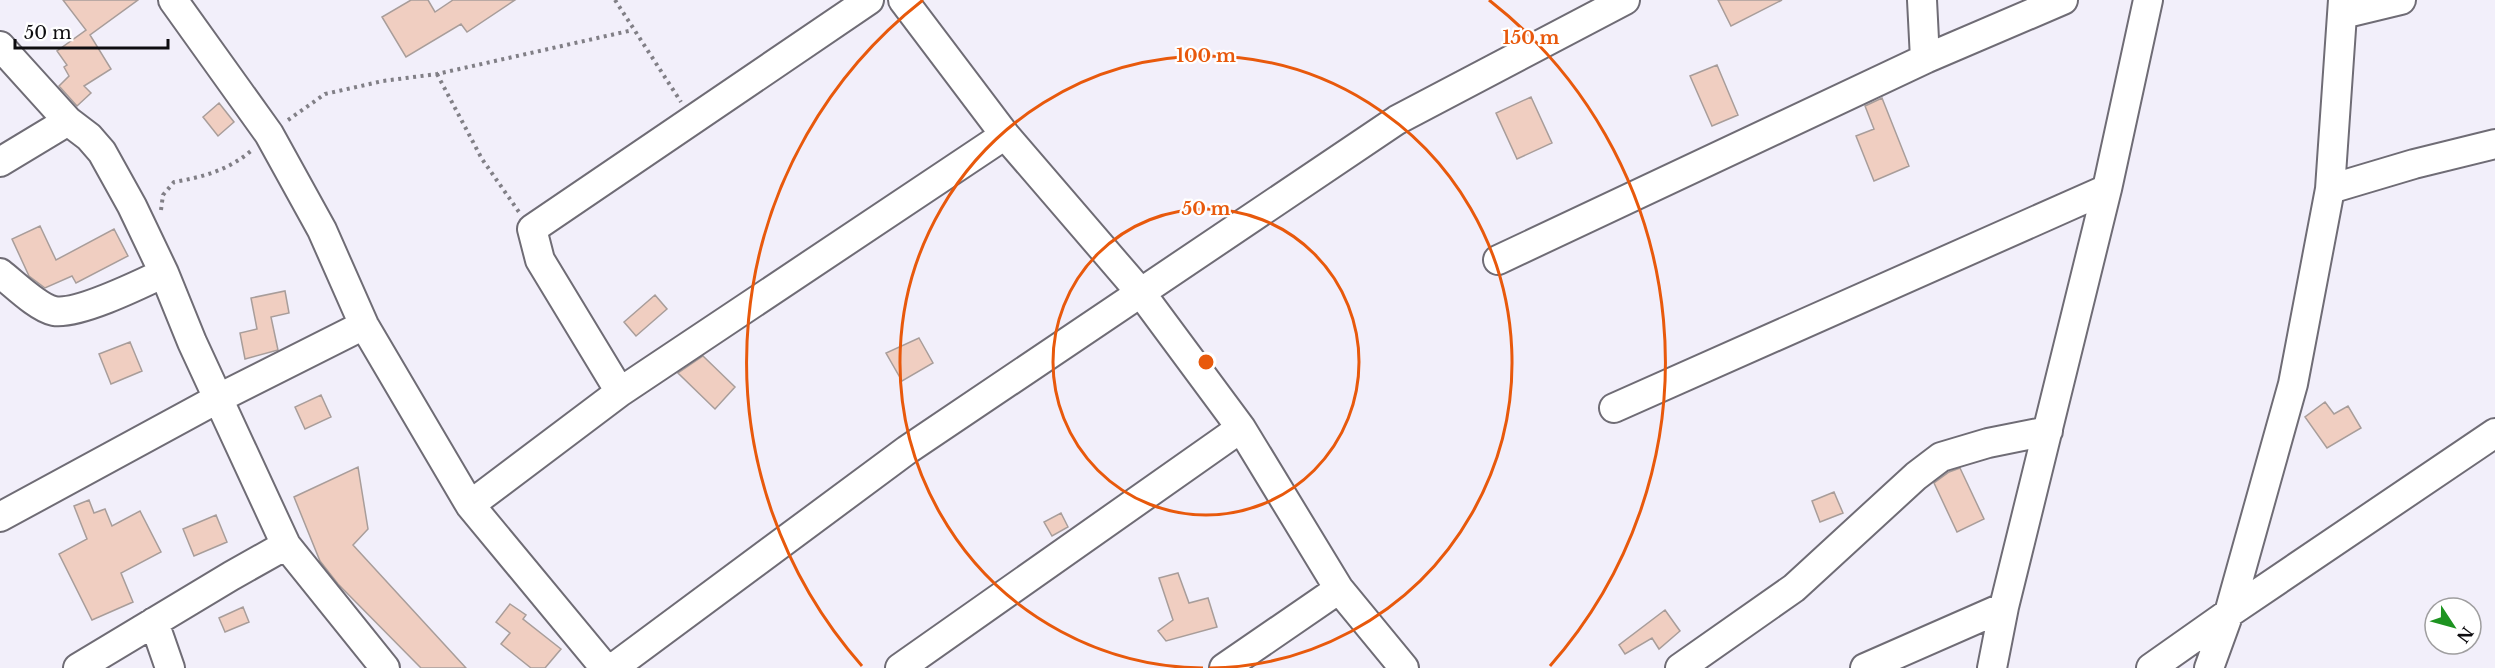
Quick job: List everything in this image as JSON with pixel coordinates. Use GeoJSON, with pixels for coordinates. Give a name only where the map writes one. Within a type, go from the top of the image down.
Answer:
{"type":"FeatureCollection","features":[{"type":"Feature","properties":{"kind":"street"},"geometry":{"type":"LineString","coordinates":[[173,0],[269,134],[322,230],[364,325],[470,505],[605,668]]}},
{"type":"Feature","properties":{"kind":"street"},"geometry":{"type":"LineString","coordinates":[[620,392],[540,261],[532,229],[869,0]]}},
{"type":"Feature","properties":{"kind":"street"},"geometry":{"type":"LineString","coordinates":[[903,0],[1005,135],[1141,293],[1241,428],[1339,590],[1404,668]]}},
{"type":"Feature","properties":{"kind":"street"},"geometry":{"type":"LineString","coordinates":[[631,663],[907,450],[1397,120],[1625,0]]}},
{"type":"Feature","properties":{"kind":"street"},"geometry":{"type":"LineString","coordinates":[[1922,0],[1925,59]]}},
{"type":"Feature","properties":{"kind":"street"},"geometry":{"type":"LineString","coordinates":[[1498,260],[1925,59],[2063,0]]}},
{"type":"Feature","properties":{"kind":"street"},"geometry":{"type":"LineString","coordinates":[[1992,668],[2004,607],[2106,189],[2148,0]]}},
{"type":"Feature","properties":{"kind":"street"},"geometry":{"type":"LineString","coordinates":[[2210,668],[2229,613],[2293,384],[2330,189],[2343,7],[2400,0]]}},
{"type":"Feature","properties":{"kind":"street"},"geometry":{"type":"LineString","coordinates":[[0,46],[68,121],[102,152],[165,273],[192,342],[286,545],[386,668]]}},
{"type":"Feature","properties":{"kind":"street"},"geometry":{"type":"LineString","coordinates":[[0,162],[68,121]]}},
{"type":"Feature","properties":{"kind":"street"},"geometry":{"type":"LineString","coordinates":[[470,505],[620,392],[1005,135]]}},
{"type":"Feature","properties":{"kind":"street"},"geometry":{"type":"LineString","coordinates":[[2330,189],[2414,164],[2495,144]]}},
{"type":"Feature","properties":{"kind":"street"},"geometry":{"type":"LineString","coordinates":[[1614,408],[2106,189]]}},
{"type":"Feature","properties":{"kind":"street"},"geometry":{"type":"LineString","coordinates":[[0,273],[39,304],[53,311],[106,300],[165,273]]}},
{"type":"Feature","properties":{"kind":"street"},"geometry":{"type":"LineString","coordinates":[[0,517],[219,398],[364,325]]}},
{"type":"Feature","properties":{"kind":"street"},"geometry":{"type":"LineString","coordinates":[[900,668],[1241,428]]}},
{"type":"Feature","properties":{"kind":"street"},"geometry":{"type":"LineString","coordinates":[[1680,668],[1794,588],[1916,476],[1941,457],[1988,443],[2048,431]]}},
{"type":"Feature","properties":{"kind":"street"},"geometry":{"type":"LineString","coordinates":[[2151,668],[2495,433]]}},
{"type":"Feature","properties":{"kind":"street"},"geometry":{"type":"LineString","coordinates":[[78,668],[286,545]]}},
{"type":"Feature","properties":{"kind":"street"},"geometry":{"type":"LineString","coordinates":[[1224,668],[1339,590]]}},
{"type":"Feature","properties":{"kind":"street"},"geometry":{"type":"LineString","coordinates":[[1865,668],[2004,607]]}},
{"type":"Feature","properties":{"kind":"street"},"geometry":{"type":"LineString","coordinates":[[154,622],[170,668]]}},
{"type":"Feature","properties":{"kind":"path"},"geometry":{"type":"LineString","coordinates":[[615,0],[693,120]]}},
{"type":"Feature","properties":{"kind":"path"},"geometry":{"type":"LineString","coordinates":[[160,219],[163,195],[174,182],[208,176],[241,160],[269,134],[325,94],[383,81],[437,74],[633,30]]}},
{"type":"Feature","properties":{"kind":"path"},"geometry":{"type":"LineString","coordinates":[[437,74],[482,159],[532,229]]}},
{"type":"Feature","properties":{"kind":"building"},"geometry":{"type":"Polygon","coordinates":[[[63,0],[138,0],[90,35],[111,69],[84,86],[91,93],[77,106],[59,86],[69,76],[64,67],[67,65],[57,51],[86,30],[63,0]]]}},
{"type":"Feature","properties":{"kind":"building"},"geometry":{"type":"Polygon","coordinates":[[[411,0],[428,0],[435,12],[453,0],[515,0],[467,32],[461,24],[406,57],[382,17],[411,0]]]}},
{"type":"Feature","properties":{"kind":"building"},"geometry":{"type":"Polygon","coordinates":[[[1718,0],[1782,0],[1731,26],[1718,0]]]}},
{"type":"Feature","properties":{"kind":"building"},"geometry":{"type":"Polygon","coordinates":[[[1717,65],[1738,115],[1712,126],[1690,76],[1717,65]]]}},
{"type":"Feature","properties":{"kind":"building"},"geometry":{"type":"Polygon","coordinates":[[[1531,97],[1552,143],[1517,159],[1496,113],[1531,97]]]}},
{"type":"Feature","properties":{"kind":"building"},"geometry":{"type":"Polygon","coordinates":[[[1882,98],[1909,166],[1874,181],[1856,136],[1874,129],[1865,106],[1882,98]]]}},
{"type":"Feature","properties":{"kind":"building"},"geometry":{"type":"Polygon","coordinates":[[[219,103],[234,122],[218,136],[203,117],[219,103]]]}},
{"type":"Feature","properties":{"kind":"building"},"geometry":{"type":"Polygon","coordinates":[[[40,226],[56,260],[114,229],[128,256],[76,283],[72,276],[45,288],[29,276],[12,239],[40,226]]]}},
{"type":"Feature","properties":{"kind":"building"},"geometry":{"type":"Polygon","coordinates":[[[285,291],[289,313],[271,317],[278,350],[245,359],[240,333],[257,329],[251,298],[285,291]]]}},
{"type":"Feature","properties":{"kind":"building"},"geometry":{"type":"Polygon","coordinates":[[[655,295],[667,309],[636,336],[624,322],[655,295]]]}},
{"type":"Feature","properties":{"kind":"building"},"geometry":{"type":"Polygon","coordinates":[[[919,338],[933,363],[902,381],[886,353],[919,338]]]}},
{"type":"Feature","properties":{"kind":"building"},"geometry":{"type":"Polygon","coordinates":[[[130,342],[142,371],[111,384],[99,354],[130,342]]]}},
{"type":"Feature","properties":{"kind":"building"},"geometry":{"type":"Polygon","coordinates":[[[703,356],[735,387],[715,409],[678,373],[703,356]]]}},
{"type":"Feature","properties":{"kind":"building"},"geometry":{"type":"Polygon","coordinates":[[[321,395],[331,417],[305,429],[295,407],[321,395]]]}},
{"type":"Feature","properties":{"kind":"building"},"geometry":{"type":"Polygon","coordinates":[[[2325,402],[2334,414],[2348,406],[2361,428],[2327,448],[2305,417],[2325,402]]]}},
{"type":"Feature","properties":{"kind":"building"},"geometry":{"type":"Polygon","coordinates":[[[358,467],[368,529],[353,545],[466,668],[421,668],[338,584],[320,561],[294,497],[358,467]]]}},
{"type":"Feature","properties":{"kind":"building"},"geometry":{"type":"Polygon","coordinates":[[[1960,468],[1984,519],[1957,532],[1934,483],[1949,472],[1960,468]]]}},
{"type":"Feature","properties":{"kind":"building"},"geometry":{"type":"Polygon","coordinates":[[[1834,492],[1843,513],[1820,522],[1812,501],[1834,492]]]}},
{"type":"Feature","properties":{"kind":"building"},"geometry":{"type":"Polygon","coordinates":[[[89,500],[94,513],[105,509],[112,526],[140,511],[161,552],[121,573],[133,602],[92,620],[59,554],[87,539],[74,506],[89,500]]]}},
{"type":"Feature","properties":{"kind":"building"},"geometry":{"type":"Polygon","coordinates":[[[1061,513],[1068,527],[1052,536],[1044,522],[1061,513]]]}},
{"type":"Feature","properties":{"kind":"building"},"geometry":{"type":"Polygon","coordinates":[[[216,515],[227,542],[194,556],[183,529],[216,515]]]}},
{"type":"Feature","properties":{"kind":"building"},"geometry":{"type":"Polygon","coordinates":[[[1178,573],[1189,603],[1208,598],[1217,627],[1166,641],[1158,631],[1173,620],[1159,578],[1178,573]]]}},
{"type":"Feature","properties":{"kind":"building"},"geometry":{"type":"Polygon","coordinates":[[[510,604],[526,615],[523,619],[561,649],[545,668],[531,668],[501,644],[510,633],[496,622],[510,604]]]}},
{"type":"Feature","properties":{"kind":"building"},"geometry":{"type":"Polygon","coordinates":[[[243,607],[249,622],[225,632],[219,618],[243,607]]]}},
{"type":"Feature","properties":{"kind":"building"},"geometry":{"type":"Polygon","coordinates":[[[1665,610],[1680,631],[1659,649],[1652,638],[1625,654],[1619,645],[1665,610]]]}}]}
